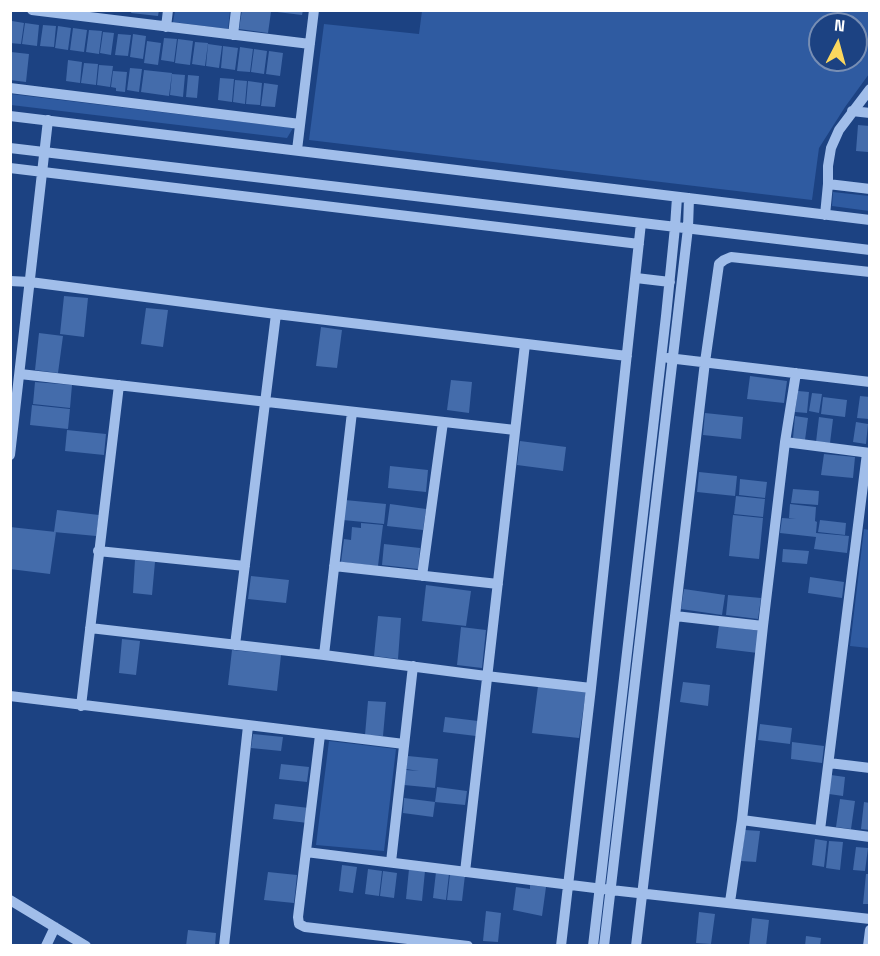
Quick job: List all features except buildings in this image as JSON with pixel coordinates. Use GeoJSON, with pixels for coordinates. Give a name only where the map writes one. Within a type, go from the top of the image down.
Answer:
{"type":"FeatureCollection","features":[{"type":"Feature","properties":{"kind":"street"},"geometry":{"type":"LineString","coordinates":[[32,10],[310,44]]}},
{"type":"Feature","properties":{"kind":"street"},"geometry":{"type":"LineString","coordinates":[[166,27],[168,10]]}},
{"type":"Feature","properties":{"kind":"street"},"geometry":{"type":"LineString","coordinates":[[233,34],[236,10]]}},
{"type":"Feature","properties":{"kind":"street"},"geometry":{"type":"LineString","coordinates":[[297,150],[314,10]]}},
{"type":"Feature","properties":{"kind":"street"},"geometry":{"type":"LineString","coordinates":[[10,88],[300,124]]}},
{"type":"Feature","properties":{"kind":"street"},"geometry":{"type":"LineString","coordinates":[[825,215],[831,148],[839,130],[870,89]]}},
{"type":"Feature","properties":{"kind":"street"},"geometry":{"type":"LineString","coordinates":[[852,111],[870,113]]}},
{"type":"Feature","properties":{"kind":"street"},"geometry":{"type":"LineString","coordinates":[[10,116],[870,220]]}},
{"type":"Feature","properties":{"kind":"street"},"geometry":{"type":"LineString","coordinates":[[10,455],[48,120]]}},
{"type":"Feature","properties":{"kind":"street"},"geometry":{"type":"LineString","coordinates":[[10,147],[870,250]]}},
{"type":"Feature","properties":{"kind":"street"},"geometry":{"type":"LineString","coordinates":[[10,168],[639,244]]}},
{"type":"Feature","properties":{"kind":"street"},"geometry":{"type":"LineString","coordinates":[[828,184],[870,189]]}},
{"type":"Feature","properties":{"kind":"street"},"geometry":{"type":"LineString","coordinates":[[667,358],[677,197]]}},
{"type":"Feature","properties":{"kind":"street"},"geometry":{"type":"LineString","coordinates":[[593,945],[605,889],[667,358],[688,228],[689,198]]}},
{"type":"Feature","properties":{"kind":"street"},"geometry":{"type":"LineString","coordinates":[[561,945],[641,223]]}},
{"type":"Feature","properties":{"kind":"street"},"geometry":{"type":"LineString","coordinates":[[636,945],[705,362],[719,264],[731,257],[870,272]]}},
{"type":"Feature","properties":{"kind":"street"},"geometry":{"type":"LineString","coordinates":[[636,278],[670,282]]}},
{"type":"Feature","properties":{"kind":"street"},"geometry":{"type":"LineString","coordinates":[[10,281],[627,356]]}},
{"type":"Feature","properties":{"kind":"street"},"geometry":{"type":"LineString","coordinates":[[235,645],[276,314]]}},
{"type":"Feature","properties":{"kind":"street"},"geometry":{"type":"LineString","coordinates":[[465,872],[525,344]]}},
{"type":"Feature","properties":{"kind":"street"},"geometry":{"type":"LineString","coordinates":[[667,358],[870,382]]}},
{"type":"Feature","properties":{"kind":"street"},"geometry":{"type":"LineString","coordinates":[[730,902],[742,820],[785,442],[796,373]]}},
{"type":"Feature","properties":{"kind":"street"},"geometry":{"type":"LineString","coordinates":[[20,374],[515,430]]}},
{"type":"Feature","properties":{"kind":"street"},"geometry":{"type":"LineString","coordinates":[[81,705],[119,385]]}},
{"type":"Feature","properties":{"kind":"street"},"geometry":{"type":"LineString","coordinates":[[324,655],[352,412]]}},
{"type":"Feature","properties":{"kind":"street"},"geometry":{"type":"LineString","coordinates":[[422,576],[443,422]]}},
{"type":"Feature","properties":{"kind":"street"},"geometry":{"type":"LineString","coordinates":[[785,442],[868,453],[864,521],[820,830]]}},
{"type":"Feature","properties":{"kind":"street"},"geometry":{"type":"LineString","coordinates":[[98,551],[245,566]]}},
{"type":"Feature","properties":{"kind":"street"},"geometry":{"type":"LineString","coordinates":[[334,566],[498,584]]}},
{"type":"Feature","properties":{"kind":"street"},"geometry":{"type":"LineString","coordinates":[[675,616],[763,626]]}},
{"type":"Feature","properties":{"kind":"street"},"geometry":{"type":"LineString","coordinates":[[90,628],[591,688]]}},
{"type":"Feature","properties":{"kind":"street"},"geometry":{"type":"LineString","coordinates":[[391,862],[413,666]]}},
{"type":"Feature","properties":{"kind":"street"},"geometry":{"type":"LineString","coordinates":[[10,696],[404,744]]}},
{"type":"Feature","properties":{"kind":"street"},"geometry":{"type":"LineString","coordinates":[[224,945],[248,726]]}},
{"type":"Feature","properties":{"kind":"street"},"geometry":{"type":"LineString","coordinates":[[320,735],[299,924],[305,927],[396,941],[468,945]]}},
{"type":"Feature","properties":{"kind":"street"},"geometry":{"type":"LineString","coordinates":[[829,763],[870,768]]}},
{"type":"Feature","properties":{"kind":"street"},"geometry":{"type":"LineString","coordinates":[[742,820],[870,837]]}},
{"type":"Feature","properties":{"kind":"street"},"geometry":{"type":"LineString","coordinates":[[306,852],[870,920]]}},
{"type":"Feature","properties":{"kind":"street"},"geometry":{"type":"LineString","coordinates":[[604,945],[605,889]]}},
{"type":"Feature","properties":{"kind":"street"},"geometry":{"type":"LineString","coordinates":[[10,900],[86,945]]}},
{"type":"Feature","properties":{"kind":"street"},"geometry":{"type":"LineString","coordinates":[[46,945],[55,927]]}},
{"type":"Feature","properties":{"kind":"street"},"geometry":{"type":"LineString","coordinates":[[868,945],[870,930]]}},
{"type":"Feature","properties":{"kind":"shaded area"},"geometry":{"type":"Polygon","coordinates":[[[175,11],[230,11],[228,29],[173,22],[175,11]]]}},
{"type":"Feature","properties":{"kind":"shaded area"},"geometry":{"type":"Polygon","coordinates":[[[422,11],[869,11],[869,74],[819,148],[812,200],[309,140],[324,24],[419,34],[422,11]]]}},
{"type":"Feature","properties":{"kind":"shaded area"},"geometry":{"type":"Polygon","coordinates":[[[11,94],[293,128],[287,138],[11,105],[11,94]]]}},
{"type":"Feature","properties":{"kind":"shaded area"},"geometry":{"type":"Polygon","coordinates":[[[833,192],[869,196],[869,211],[832,206],[833,192]]]}},
{"type":"Feature","properties":{"kind":"shaded area"},"geometry":{"type":"Polygon","coordinates":[[[864,529],[869,530],[869,648],[850,646],[864,529]]]}},
{"type":"Feature","properties":{"kind":"shaded area"},"geometry":{"type":"Polygon","coordinates":[[[329,741],[396,749],[384,851],[316,845],[329,741]]]}}]}
